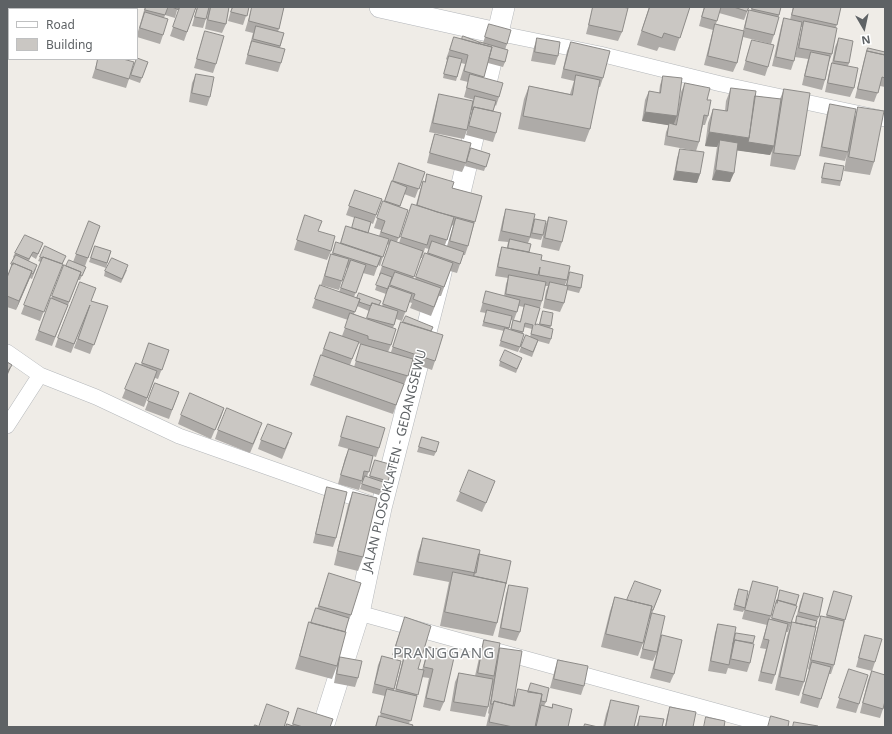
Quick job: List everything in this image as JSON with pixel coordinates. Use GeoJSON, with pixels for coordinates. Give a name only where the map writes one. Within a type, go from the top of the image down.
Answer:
{"type":"FeatureCollection","features":[{"type":"Feature","properties":{"kind":"main road"},"geometry":{"type":"LineString","coordinates":[[380,7],[497,33]]}},
{"type":"Feature","properties":{"kind":"main road","name":"JALAN PLOSOKLATEN - GEDANGSEWU"},"geometry":{"type":"LineString","coordinates":[[324,727],[358,613],[381,508],[438,285],[504,7]]}},
{"type":"Feature","properties":{"kind":"street"},"geometry":{"type":"LineString","coordinates":[[497,33],[600,54],[721,84],[885,119]]}},
{"type":"Feature","properties":{"kind":"street"},"geometry":{"type":"LineString","coordinates":[[7,352],[40,375],[96,397],[179,436],[381,508]]}},
{"type":"Feature","properties":{"kind":"street"},"geometry":{"type":"LineString","coordinates":[[7,426],[40,375]]}},
{"type":"Feature","properties":{"kind":"street"},"geometry":{"type":"LineString","coordinates":[[358,613],[774,727]]}},
{"type":"Feature","properties":{"kind":"building"},"geometry":{"type":"Polygon","coordinates":[[[7,7],[26,7],[8,8],[7,15],[7,7]]]}},
{"type":"Feature","properties":{"kind":"building"},"geometry":{"type":"Polygon","coordinates":[[[46,7],[64,7],[64,8],[46,7]]]}},
{"type":"Feature","properties":{"kind":"building"},"geometry":{"type":"Polygon","coordinates":[[[67,7],[92,7],[92,8],[67,7]]]}},
{"type":"Feature","properties":{"kind":"building"},"geometry":{"type":"Polygon","coordinates":[[[146,7],[168,7],[165,15],[145,10],[146,7]]]}},
{"type":"Feature","properties":{"kind":"building"},"geometry":{"type":"Polygon","coordinates":[[[180,7],[196,7],[187,32],[173,27],[180,7]]]}},
{"type":"Feature","properties":{"kind":"building"},"geometry":{"type":"Polygon","coordinates":[[[198,7],[209,7],[206,19],[195,17],[198,7]]]}},
{"type":"Feature","properties":{"kind":"building"},"geometry":{"type":"Polygon","coordinates":[[[211,7],[229,7],[226,24],[208,20],[211,7]]]}},
{"type":"Feature","properties":{"kind":"building"},"geometry":{"type":"Polygon","coordinates":[[[233,7],[249,7],[247,16],[231,12],[233,7]]]}},
{"type":"Feature","properties":{"kind":"building"},"geometry":{"type":"Polygon","coordinates":[[[252,7],[284,7],[279,29],[249,21],[252,7]]]}},
{"type":"Feature","properties":{"kind":"building"},"geometry":{"type":"Polygon","coordinates":[[[593,7],[628,8],[622,32],[589,25],[593,7]]]}},
{"type":"Feature","properties":{"kind":"building"},"geometry":{"type":"Polygon","coordinates":[[[650,7],[690,7],[680,38],[664,33],[662,38],[642,31],[650,7]]]}},
{"type":"Feature","properties":{"kind":"building"},"geometry":{"type":"Polygon","coordinates":[[[705,7],[721,7],[717,21],[702,17],[705,7]]]}},
{"type":"Feature","properties":{"kind":"building"},"geometry":{"type":"Polygon","coordinates":[[[734,7],[749,7],[747,11],[734,7]]]}},
{"type":"Feature","properties":{"kind":"building"},"geometry":{"type":"Polygon","coordinates":[[[753,7],[781,7],[779,15],[752,9],[753,7]]]}},
{"type":"Feature","properties":{"kind":"building"},"geometry":{"type":"Polygon","coordinates":[[[794,7],[841,7],[837,25],[792,15],[794,7]]]}},
{"type":"Feature","properties":{"kind":"building"},"geometry":{"type":"Polygon","coordinates":[[[749,10],[779,17],[774,35],[745,28],[749,10]]]}},
{"type":"Feature","properties":{"kind":"building"},"geometry":{"type":"Polygon","coordinates":[[[145,12],[168,19],[163,35],[140,28],[145,12]]]}},
{"type":"Feature","properties":{"kind":"building"},"geometry":{"type":"Polygon","coordinates":[[[7,18],[8,39],[7,39],[7,18]]]}},
{"type":"Feature","properties":{"kind":"building"},"geometry":{"type":"Polygon","coordinates":[[[784,18],[802,22],[794,61],[776,57],[784,18]]]}},
{"type":"Feature","properties":{"kind":"building"},"geometry":{"type":"Polygon","coordinates":[[[804,21],[837,28],[832,54],[799,48],[804,21]]]}},
{"type":"Feature","properties":{"kind":"building"},"geometry":{"type":"Polygon","coordinates":[[[489,24],[511,30],[507,44],[485,37],[489,24]]]}},
{"type":"Feature","properties":{"kind":"building"},"geometry":{"type":"Polygon","coordinates":[[[715,24],[744,31],[737,63],[708,56],[715,24]]]}},
{"type":"Feature","properties":{"kind":"building"},"geometry":{"type":"Polygon","coordinates":[[[256,26],[284,33],[280,46],[253,39],[256,26]]]}},
{"type":"Feature","properties":{"kind":"building"},"geometry":{"type":"Polygon","coordinates":[[[205,31],[224,36],[216,64],[197,59],[205,31]]]}},
{"type":"Feature","properties":{"kind":"building"},"geometry":{"type":"Polygon","coordinates":[[[463,36],[479,42],[479,44],[462,39],[463,36]]]}},
{"type":"Feature","properties":{"kind":"building"},"geometry":{"type":"Polygon","coordinates":[[[454,37],[492,47],[484,77],[464,71],[468,55],[450,50],[454,37]]]}},
{"type":"Feature","properties":{"kind":"building"},"geometry":{"type":"Polygon","coordinates":[[[537,38],[560,42],[558,56],[535,52],[537,38]]]}},
{"type":"Feature","properties":{"kind":"building"},"geometry":{"type":"Polygon","coordinates":[[[839,38],[853,41],[849,63],[834,61],[839,38]]]}},
{"type":"Feature","properties":{"kind":"building"},"geometry":{"type":"Polygon","coordinates":[[[752,40],[774,45],[768,67],[746,61],[752,40]]]}},
{"type":"Feature","properties":{"kind":"building"},"geometry":{"type":"Polygon","coordinates":[[[252,41],[285,49],[281,63],[248,55],[252,41]]]}},
{"type":"Feature","properties":{"kind":"building"},"geometry":{"type":"Polygon","coordinates":[[[480,42],[508,50],[505,62],[489,58],[492,47],[480,44],[480,42]]]}},
{"type":"Feature","properties":{"kind":"building"},"geometry":{"type":"Polygon","coordinates":[[[571,42],[610,51],[603,78],[564,69],[571,42]]]}},
{"type":"Feature","properties":{"kind":"building"},"geometry":{"type":"Polygon","coordinates":[[[868,48],[885,52],[885,55],[867,51],[868,48]]]}},
{"type":"Feature","properties":{"kind":"building"},"geometry":{"type":"Polygon","coordinates":[[[867,51],[885,55],[885,78],[882,77],[878,93],[858,89],[867,51]]]}},
{"type":"Feature","properties":{"kind":"building"},"geometry":{"type":"Polygon","coordinates":[[[811,52],[830,56],[825,80],[805,76],[811,52]]]}},
{"type":"Feature","properties":{"kind":"building"},"geometry":{"type":"Polygon","coordinates":[[[449,56],[462,59],[457,77],[444,74],[449,56]]]}},
{"type":"Feature","properties":{"kind":"building"},"geometry":{"type":"Polygon","coordinates":[[[138,58],[148,62],[142,78],[131,75],[138,58]]]}},
{"type":"Feature","properties":{"kind":"building"},"geometry":{"type":"Polygon","coordinates":[[[98,60],[127,60],[134,62],[129,79],[96,69],[98,60]]]}},
{"type":"Feature","properties":{"kind":"building"},"geometry":{"type":"Polygon","coordinates":[[[832,63],[858,68],[854,88],[828,83],[832,63]]]}},
{"type":"Feature","properties":{"kind":"building"},"geometry":{"type":"Polygon","coordinates":[[[196,74],[214,77],[210,97],[192,93],[196,74]]]}},
{"type":"Feature","properties":{"kind":"building"},"geometry":{"type":"Polygon","coordinates":[[[470,74],[503,83],[499,97],[467,88],[470,74]]]}},
{"type":"Feature","properties":{"kind":"building"},"geometry":{"type":"Polygon","coordinates":[[[576,75],[600,80],[590,129],[523,116],[529,86],[572,95],[576,75]]]}},
{"type":"Feature","properties":{"kind":"building"},"geometry":{"type":"Polygon","coordinates":[[[663,76],[682,78],[677,116],[645,112],[649,91],[660,93],[663,76]]]}},
{"type":"Feature","properties":{"kind":"building"},"geometry":{"type":"Polygon","coordinates":[[[685,83],[710,88],[707,100],[711,100],[708,116],[704,115],[699,142],[667,136],[669,123],[676,125],[685,83]]]}},
{"type":"Feature","properties":{"kind":"building"},"geometry":{"type":"Polygon","coordinates":[[[731,88],[756,91],[749,138],[709,132],[713,109],[727,111],[731,88]]]}},
{"type":"Feature","properties":{"kind":"building"},"geometry":{"type":"Polygon","coordinates":[[[784,89],[810,93],[800,156],[774,153],[784,89]]]}},
{"type":"Feature","properties":{"kind":"building"},"geometry":{"type":"Polygon","coordinates":[[[439,94],[473,101],[467,130],[433,123],[439,94]]]}},
{"type":"Feature","properties":{"kind":"building"},"geometry":{"type":"Polygon","coordinates":[[[475,96],[496,101],[493,111],[474,107],[472,110],[475,96]]]}},
{"type":"Feature","properties":{"kind":"building"},"geometry":{"type":"Polygon","coordinates":[[[755,96],[781,99],[774,146],[748,142],[755,96]]]}},
{"type":"Feature","properties":{"kind":"building"},"geometry":{"type":"Polygon","coordinates":[[[830,104],[856,109],[848,152],[822,147],[830,104]]]}},
{"type":"Feature","properties":{"kind":"building"},"geometry":{"type":"Polygon","coordinates":[[[474,107],[501,113],[496,133],[469,126],[474,107]]]}},
{"type":"Feature","properties":{"kind":"building"},"geometry":{"type":"Polygon","coordinates":[[[858,107],[884,111],[874,162],[849,157],[858,107]]]}},
{"type":"Feature","properties":{"kind":"building"},"geometry":{"type":"Polygon","coordinates":[[[435,134],[471,143],[466,163],[430,153],[435,134]]]}},
{"type":"Feature","properties":{"kind":"building"},"geometry":{"type":"Polygon","coordinates":[[[720,140],[738,143],[734,173],[716,170],[720,140]]]}},
{"type":"Feature","properties":{"kind":"building"},"geometry":{"type":"Polygon","coordinates":[[[471,148],[490,154],[486,167],[467,161],[471,148]]]}},
{"type":"Feature","properties":{"kind":"building"},"geometry":{"type":"Polygon","coordinates":[[[680,149],[704,152],[700,174],[676,171],[680,149]]]}},
{"type":"Feature","properties":{"kind":"building"},"geometry":{"type":"Polygon","coordinates":[[[399,163],[425,172],[419,189],[393,181],[399,163]]]}},
{"type":"Feature","properties":{"kind":"building"},"geometry":{"type":"Polygon","coordinates":[[[825,163],[844,166],[841,181],[822,178],[825,163]]]}},
{"type":"Feature","properties":{"kind":"building"},"geometry":{"type":"Polygon","coordinates":[[[427,174],[454,182],[452,188],[482,196],[475,222],[417,205],[423,181],[425,182],[427,174]]]}},
{"type":"Feature","properties":{"kind":"building"},"geometry":{"type":"Polygon","coordinates":[[[392,181],[407,187],[400,206],[385,201],[392,181]]]}},
{"type":"Feature","properties":{"kind":"building"},"geometry":{"type":"Polygon","coordinates":[[[355,190],[382,199],[376,215],[349,206],[355,190]]]}},
{"type":"Feature","properties":{"kind":"building"},"geometry":{"type":"Polygon","coordinates":[[[383,201],[408,210],[399,238],[381,232],[385,221],[377,218],[383,201]]]}},
{"type":"Feature","properties":{"kind":"building"},"geometry":{"type":"Polygon","coordinates":[[[412,204],[454,217],[447,240],[430,235],[427,245],[401,237],[412,204]]]}},
{"type":"Feature","properties":{"kind":"building"},"geometry":{"type":"Polygon","coordinates":[[[506,209],[535,214],[530,237],[502,231],[506,209]]]}},
{"type":"Feature","properties":{"kind":"building"},"geometry":{"type":"Polygon","coordinates":[[[305,215],[322,221],[318,231],[335,236],[331,251],[297,240],[305,215]]]}},
{"type":"Feature","properties":{"kind":"building"},"geometry":{"type":"Polygon","coordinates":[[[355,217],[371,222],[368,233],[352,228],[355,217]]]}},
{"type":"Feature","properties":{"kind":"building"},"geometry":{"type":"Polygon","coordinates":[[[549,217],[567,221],[562,242],[545,238],[549,217]]]}},
{"type":"Feature","properties":{"kind":"building"},"geometry":{"type":"Polygon","coordinates":[[[456,218],[474,223],[468,246],[450,241],[456,218]]]}},
{"type":"Feature","properties":{"kind":"building"},"geometry":{"type":"Polygon","coordinates":[[[535,219],[546,221],[543,235],[532,233],[535,219]]]}},
{"type":"Feature","properties":{"kind":"building"},"geometry":{"type":"Polygon","coordinates":[[[89,221],[100,226],[88,258],[76,254],[89,221]]]}},
{"type":"Feature","properties":{"kind":"building"},"geometry":{"type":"Polygon","coordinates":[[[346,226],[389,239],[383,257],[341,243],[346,226]]]}},
{"type":"Feature","properties":{"kind":"building"},"geometry":{"type":"Polygon","coordinates":[[[25,235],[43,243],[38,254],[33,252],[29,259],[15,253],[25,235]]]}},
{"type":"Feature","properties":{"kind":"building"},"geometry":{"type":"Polygon","coordinates":[[[510,239],[531,244],[529,252],[508,248],[510,239]]]}},
{"type":"Feature","properties":{"kind":"building"},"geometry":{"type":"Polygon","coordinates":[[[391,240],[423,251],[414,277],[382,266],[391,240]]]}},
{"type":"Feature","properties":{"kind":"building"},"geometry":{"type":"Polygon","coordinates":[[[432,241],[464,252],[460,264],[428,253],[432,241]]]}},
{"type":"Feature","properties":{"kind":"building"},"geometry":{"type":"Polygon","coordinates":[[[336,242],[381,257],[377,267],[333,253],[336,242]]]}},
{"type":"Feature","properties":{"kind":"building"},"geometry":{"type":"Polygon","coordinates":[[[45,246],[66,256],[62,264],[40,257],[45,246]]]}},
{"type":"Feature","properties":{"kind":"building"},"geometry":{"type":"Polygon","coordinates":[[[95,246],[111,251],[107,263],[91,258],[95,246]]]}},
{"type":"Feature","properties":{"kind":"building"},"geometry":{"type":"Polygon","coordinates":[[[502,247],[542,255],[541,260],[570,266],[567,280],[539,275],[540,267],[538,275],[498,267],[502,247]]]}},
{"type":"Feature","properties":{"kind":"building"},"geometry":{"type":"Polygon","coordinates":[[[425,253],[453,263],[444,287],[416,277],[425,253]]]}},
{"type":"Feature","properties":{"kind":"building"},"geometry":{"type":"Polygon","coordinates":[[[331,254],[349,259],[342,281],[325,276],[331,254]]]}},
{"type":"Feature","properties":{"kind":"building"},"geometry":{"type":"Polygon","coordinates":[[[16,255],[37,265],[33,274],[31,273],[32,271],[13,263],[13,265],[11,264],[16,255]]]}},
{"type":"Feature","properties":{"kind":"building"},"geometry":{"type":"Polygon","coordinates":[[[43,257],[63,264],[44,312],[24,305],[43,257]]]}},
{"type":"Feature","properties":{"kind":"building"},"geometry":{"type":"Polygon","coordinates":[[[112,258],[128,265],[122,279],[105,271],[112,258]]]}},
{"type":"Feature","properties":{"kind":"building"},"geometry":{"type":"Polygon","coordinates":[[[69,260],[86,267],[82,276],[80,275],[81,272],[66,266],[69,260]]]}},
{"type":"Feature","properties":{"kind":"building"},"geometry":{"type":"Polygon","coordinates":[[[351,260],[366,265],[356,293],[341,288],[351,260]]]}},
{"type":"Feature","properties":{"kind":"building"},"geometry":{"type":"Polygon","coordinates":[[[13,263],[32,271],[19,301],[7,296],[7,278],[13,263]]]}},
{"type":"Feature","properties":{"kind":"building"},"geometry":{"type":"Polygon","coordinates":[[[64,265],[81,272],[69,302],[52,296],[64,265]]]}},
{"type":"Feature","properties":{"kind":"building"},"geometry":{"type":"Polygon","coordinates":[[[395,272],[441,288],[434,307],[413,299],[415,294],[390,285],[395,272]]]}},
{"type":"Feature","properties":{"kind":"building"},"geometry":{"type":"Polygon","coordinates":[[[570,272],[583,275],[581,288],[567,285],[570,272]]]}},
{"type":"Feature","properties":{"kind":"building"},"geometry":{"type":"Polygon","coordinates":[[[381,273],[392,277],[388,289],[376,285],[381,273]]]}},
{"type":"Feature","properties":{"kind":"building"},"geometry":{"type":"Polygon","coordinates":[[[509,275],[546,282],[542,301],[506,294],[509,275]]]}},
{"type":"Feature","properties":{"kind":"building"},"geometry":{"type":"Polygon","coordinates":[[[80,282],[96,288],[91,301],[108,306],[94,345],[78,339],[90,305],[74,344],[58,338],[80,282]]]}},
{"type":"Feature","properties":{"kind":"building"},"geometry":{"type":"Polygon","coordinates":[[[550,282],[568,286],[564,303],[546,299],[550,282]]]}},
{"type":"Feature","properties":{"kind":"building"},"geometry":{"type":"Polygon","coordinates":[[[320,285],[360,299],[355,312],[315,299],[320,285]]]}},
{"type":"Feature","properties":{"kind":"building"},"geometry":{"type":"Polygon","coordinates":[[[389,286],[412,294],[406,312],[383,304],[389,286]]]}},
{"type":"Feature","properties":{"kind":"building"},"geometry":{"type":"Polygon","coordinates":[[[486,291],[520,300],[517,312],[483,303],[486,291]]]}},
{"type":"Feature","properties":{"kind":"building"},"geometry":{"type":"Polygon","coordinates":[[[359,293],[381,301],[379,305],[372,303],[371,306],[359,302],[360,299],[357,298],[359,293]]]}},
{"type":"Feature","properties":{"kind":"building"},"geometry":{"type":"Polygon","coordinates":[[[51,298],[68,305],[55,337],[39,331],[51,298]]]}},
{"type":"Feature","properties":{"kind":"building"},"geometry":{"type":"Polygon","coordinates":[[[372,303],[398,311],[394,325],[367,318],[372,303]]]}},
{"type":"Feature","properties":{"kind":"building"},"geometry":{"type":"Polygon","coordinates":[[[525,304],[540,308],[535,325],[537,324],[553,329],[551,339],[531,334],[533,325],[525,323],[523,332],[511,329],[513,320],[520,322],[525,304]]]}},
{"type":"Feature","properties":{"kind":"building"},"geometry":{"type":"Polygon","coordinates":[[[487,310],[512,316],[509,328],[484,322],[487,310]]]}},
{"type":"Feature","properties":{"kind":"building"},"geometry":{"type":"Polygon","coordinates":[[[543,311],[553,313],[551,326],[540,324],[543,311]]]}},
{"type":"Feature","properties":{"kind":"building"},"geometry":{"type":"Polygon","coordinates":[[[350,313],[396,329],[391,345],[368,339],[368,336],[345,328],[350,313]]]}},
{"type":"Feature","properties":{"kind":"building"},"geometry":{"type":"Polygon","coordinates":[[[406,316],[433,327],[431,331],[403,322],[406,316]]]}},
{"type":"Feature","properties":{"kind":"building"},"geometry":{"type":"Polygon","coordinates":[[[401,322],[443,335],[435,361],[393,347],[401,322]]]}},
{"type":"Feature","properties":{"kind":"building"},"geometry":{"type":"Polygon","coordinates":[[[505,328],[524,334],[520,347],[501,341],[505,328]]]}},
{"type":"Feature","properties":{"kind":"building"},"geometry":{"type":"Polygon","coordinates":[[[330,332],[359,342],[352,359],[324,349],[330,332]]]}},
{"type":"Feature","properties":{"kind":"building"},"geometry":{"type":"Polygon","coordinates":[[[526,335],[538,340],[533,352],[521,347],[526,335]]]}},
{"type":"Feature","properties":{"kind":"building"},"geometry":{"type":"Polygon","coordinates":[[[149,343],[169,350],[162,370],[142,363],[149,343]]]}},
{"type":"Feature","properties":{"kind":"building"},"geometry":{"type":"Polygon","coordinates":[[[361,344],[413,359],[408,376],[356,361],[361,344]]]}},
{"type":"Feature","properties":{"kind":"building"},"geometry":{"type":"Polygon","coordinates":[[[505,350],[522,358],[517,369],[500,361],[505,350]]]}},
{"type":"Feature","properties":{"kind":"building"},"geometry":{"type":"Polygon","coordinates":[[[321,355],[404,384],[396,405],[314,376],[321,355]]]}},
{"type":"Feature","properties":{"kind":"building"},"geometry":{"type":"Polygon","coordinates":[[[7,362],[12,365],[7,372],[7,362]]]}},
{"type":"Feature","properties":{"kind":"building"},"geometry":{"type":"Polygon","coordinates":[[[136,363],[157,371],[147,398],[125,389],[136,363]]]}},
{"type":"Feature","properties":{"kind":"building"},"geometry":{"type":"Polygon","coordinates":[[[155,383],[179,392],[172,410],[148,401],[155,383]]]}},
{"type":"Feature","properties":{"kind":"building"},"geometry":{"type":"Polygon","coordinates":[[[190,393],[224,408],[215,430],[181,415],[190,393]]]}},
{"type":"Feature","properties":{"kind":"building"},"geometry":{"type":"Polygon","coordinates":[[[227,408],[262,423],[253,444],[218,430],[227,408]]]}},
{"type":"Feature","properties":{"kind":"building"},"geometry":{"type":"Polygon","coordinates":[[[347,416],[385,428],[379,448],[341,437],[347,416]]]}},
{"type":"Feature","properties":{"kind":"building"},"geometry":{"type":"Polygon","coordinates":[[[268,424],[292,433],[285,449],[261,440],[268,424]]]}},
{"type":"Feature","properties":{"kind":"building"},"geometry":{"type":"Polygon","coordinates":[[[422,437],[439,442],[436,452],[419,447],[422,437]]]}},
{"type":"Feature","properties":{"kind":"building"},"geometry":{"type":"Polygon","coordinates":[[[349,449],[373,456],[369,472],[364,471],[362,481],[341,475],[349,449]]]}},
{"type":"Feature","properties":{"kind":"building"},"geometry":{"type":"Polygon","coordinates":[[[375,460],[393,465],[388,481],[370,476],[375,460]]]}},
{"type":"Feature","properties":{"kind":"building"},"geometry":{"type":"Polygon","coordinates":[[[469,470],[495,481],[486,503],[460,492],[469,470]]]}},
{"type":"Feature","properties":{"kind":"building"},"geometry":{"type":"Polygon","coordinates":[[[365,476],[386,483],[384,491],[362,484],[365,476]]]}},
{"type":"Feature","properties":{"kind":"building"},"geometry":{"type":"Polygon","coordinates":[[[327,487],[347,492],[336,538],[316,534],[327,487]]]}},
{"type":"Feature","properties":{"kind":"building"},"geometry":{"type":"Polygon","coordinates":[[[353,492],[377,498],[363,557],[338,551],[353,492]]]}},
{"type":"Feature","properties":{"kind":"building"},"geometry":{"type":"Polygon","coordinates":[[[423,538],[480,550],[476,573],[418,562],[423,538]]]}},
{"type":"Feature","properties":{"kind":"building"},"geometry":{"type":"Polygon","coordinates":[[[479,554],[511,561],[506,584],[474,576],[479,554]]]}},
{"type":"Feature","properties":{"kind":"building"},"geometry":{"type":"Polygon","coordinates":[[[453,572],[506,583],[497,623],[445,612],[453,572]]]}},
{"type":"Feature","properties":{"kind":"building"},"geometry":{"type":"Polygon","coordinates":[[[329,573],[361,583],[351,615],[319,606],[329,573]]]}},
{"type":"Feature","properties":{"kind":"building"},"geometry":{"type":"Polygon","coordinates":[[[635,581],[661,590],[653,610],[651,610],[652,606],[627,600],[635,581]]]}},
{"type":"Feature","properties":{"kind":"building"},"geometry":{"type":"Polygon","coordinates":[[[753,581],[778,587],[771,616],[745,610],[753,581]]]}},
{"type":"Feature","properties":{"kind":"building"},"geometry":{"type":"Polygon","coordinates":[[[509,585],[528,588],[520,632],[501,628],[509,585]]]}},
{"type":"Feature","properties":{"kind":"building"},"geometry":{"type":"Polygon","coordinates":[[[739,589],[748,591],[745,608],[735,605],[739,589]]]}},
{"type":"Feature","properties":{"kind":"building"},"geometry":{"type":"Polygon","coordinates":[[[780,590],[799,595],[796,605],[778,600],[780,590]]]}},
{"type":"Feature","properties":{"kind":"building"},"geometry":{"type":"Polygon","coordinates":[[[834,591],[852,596],[845,620],[827,615],[834,591]]]}},
{"type":"Feature","properties":{"kind":"building"},"geometry":{"type":"Polygon","coordinates":[[[804,593],[823,598],[819,617],[799,612],[804,593]]]}},
{"type":"Feature","properties":{"kind":"building"},"geometry":{"type":"Polygon","coordinates":[[[615,597],[652,606],[643,643],[606,634],[615,597]]]}},
{"type":"Feature","properties":{"kind":"building"},"geometry":{"type":"Polygon","coordinates":[[[777,600],[797,606],[791,623],[772,618],[777,600]]]}},
{"type":"Feature","properties":{"kind":"building"},"geometry":{"type":"Polygon","coordinates":[[[316,608],[349,618],[345,632],[311,623],[316,608]]]}},
{"type":"Feature","properties":{"kind":"building"},"geometry":{"type":"Polygon","coordinates":[[[652,613],[665,616],[657,652],[643,649],[652,613]]]}},
{"type":"Feature","properties":{"kind":"building"},"geometry":{"type":"Polygon","coordinates":[[[797,616],[817,621],[815,627],[796,623],[797,616]]]}},
{"type":"Feature","properties":{"kind":"building"},"geometry":{"type":"Polygon","coordinates":[[[821,616],[844,621],[834,665],[811,660],[821,616]]]}},
{"type":"Feature","properties":{"kind":"building"},"geometry":{"type":"Polygon","coordinates":[[[405,617],[431,626],[418,669],[424,670],[418,695],[396,689],[406,650],[410,650],[396,646],[405,617]]]}},
{"type":"Feature","properties":{"kind":"building"},"geometry":{"type":"Polygon","coordinates":[[[769,619],[788,624],[775,675],[761,672],[769,640],[764,639],[769,619]]]}},
{"type":"Feature","properties":{"kind":"building"},"geometry":{"type":"Polygon","coordinates":[[[309,622],[346,632],[337,666],[300,656],[309,622]]]}},
{"type":"Feature","properties":{"kind":"building"},"geometry":{"type":"Polygon","coordinates":[[[792,622],[816,627],[804,682],[780,677],[792,622]]]}},
{"type":"Feature","properties":{"kind":"building"},"geometry":{"type":"Polygon","coordinates":[[[718,624],[736,627],[729,665],[711,661],[718,624]]]}},
{"type":"Feature","properties":{"kind":"building"},"geometry":{"type":"Polygon","coordinates":[[[736,633],[755,636],[753,643],[735,640],[733,644],[736,633]]]}},
{"type":"Feature","properties":{"kind":"building"},"geometry":{"type":"Polygon","coordinates":[[[662,635],[682,640],[674,674],[654,669],[662,635]]]}},
{"type":"Feature","properties":{"kind":"building"},"geometry":{"type":"Polygon","coordinates":[[[865,635],[882,639],[875,662],[859,658],[865,635]]]}},
{"type":"Feature","properties":{"kind":"building"},"geometry":{"type":"Polygon","coordinates":[[[484,640],[500,643],[494,676],[478,673],[484,640]]]}},
{"type":"Feature","properties":{"kind":"building"},"geometry":{"type":"Polygon","coordinates":[[[735,640],[754,644],[750,663],[731,659],[735,640]]]}},
{"type":"Feature","properties":{"kind":"building"},"geometry":{"type":"Polygon","coordinates":[[[429,647],[455,653],[444,702],[426,698],[433,669],[424,667],[429,647]]]}},
{"type":"Feature","properties":{"kind":"building"},"geometry":{"type":"Polygon","coordinates":[[[500,648],[522,651],[513,706],[494,701],[493,704],[491,704],[500,648]]]}},
{"type":"Feature","properties":{"kind":"building"},"geometry":{"type":"Polygon","coordinates":[[[382,656],[401,661],[394,689],[375,684],[382,656]]]}},
{"type":"Feature","properties":{"kind":"building"},"geometry":{"type":"Polygon","coordinates":[[[340,657],[362,661],[358,678],[337,674],[340,657]]]}},
{"type":"Feature","properties":{"kind":"building"},"geometry":{"type":"Polygon","coordinates":[[[558,660],[588,666],[584,686],[554,679],[558,660]]]}},
{"type":"Feature","properties":{"kind":"building"},"geometry":{"type":"Polygon","coordinates":[[[812,662],[831,667],[821,699],[803,694],[812,662]]]}},
{"type":"Feature","properties":{"kind":"building"},"geometry":{"type":"Polygon","coordinates":[[[849,669],[868,675],[859,704],[839,698],[849,669]]]}},
{"type":"Feature","properties":{"kind":"building"},"geometry":{"type":"Polygon","coordinates":[[[872,671],[885,675],[885,701],[883,709],[863,703],[872,671]]]}},
{"type":"Feature","properties":{"kind":"building"},"geometry":{"type":"Polygon","coordinates":[[[459,673],[493,679],[488,707],[454,702],[459,673]]]}},
{"type":"Feature","properties":{"kind":"building"},"geometry":{"type":"Polygon","coordinates":[[[531,683],[549,688],[546,702],[541,701],[542,694],[528,692],[531,683]]]}},
{"type":"Feature","properties":{"kind":"building"},"geometry":{"type":"Polygon","coordinates":[[[387,689],[417,696],[411,721],[381,713],[387,689]]]}},
{"type":"Feature","properties":{"kind":"building"},"geometry":{"type":"Polygon","coordinates":[[[518,689],[542,694],[535,727],[513,727],[489,722],[494,701],[514,706],[518,689]]]}},
{"type":"Feature","properties":{"kind":"building"},"geometry":{"type":"Polygon","coordinates":[[[611,700],[639,706],[634,727],[605,727],[611,700]]]}},
{"type":"Feature","properties":{"kind":"building"},"geometry":{"type":"Polygon","coordinates":[[[267,704],[289,712],[284,727],[259,727],[267,704]]]}},
{"type":"Feature","properties":{"kind":"building"},"geometry":{"type":"Polygon","coordinates":[[[553,704],[572,709],[568,727],[536,727],[541,705],[552,708],[553,704]]]}},
{"type":"Feature","properties":{"kind":"building"},"geometry":{"type":"Polygon","coordinates":[[[670,707],[696,712],[693,727],[666,727],[670,707]]]}},
{"type":"Feature","properties":{"kind":"building"},"geometry":{"type":"Polygon","coordinates":[[[298,708],[333,719],[330,727],[303,727],[293,724],[298,708]]]}},
{"type":"Feature","properties":{"kind":"building"},"geometry":{"type":"Polygon","coordinates":[[[379,716],[413,725],[412,727],[376,727],[379,716]]]}},
{"type":"Feature","properties":{"kind":"building"},"geometry":{"type":"Polygon","coordinates":[[[640,716],[664,719],[662,727],[638,727],[640,716]]]}},
{"type":"Feature","properties":{"kind":"building"},"geometry":{"type":"Polygon","coordinates":[[[771,716],[789,721],[788,727],[768,727],[771,716]]]}},
{"type":"Feature","properties":{"kind":"building"},"geometry":{"type":"Polygon","coordinates":[[[706,717],[725,721],[724,727],[704,727],[706,717]]]}},
{"type":"Feature","properties":{"kind":"building"},"geometry":{"type":"Polygon","coordinates":[[[794,722],[818,726],[818,727],[793,727],[794,722]]]}},
{"type":"Feature","properties":{"kind":"building"},"geometry":{"type":"Polygon","coordinates":[[[287,724],[296,727],[286,727],[287,724]]]}},
{"type":"Feature","properties":{"kind":"building"},"geometry":{"type":"Polygon","coordinates":[[[585,724],[598,727],[584,727],[585,724]]]}},
{"type":"Feature","properties":{"kind":"district","name":"PRANGGANG"},"geometry":{"type":"Point","coordinates":[444,654]}}]}
